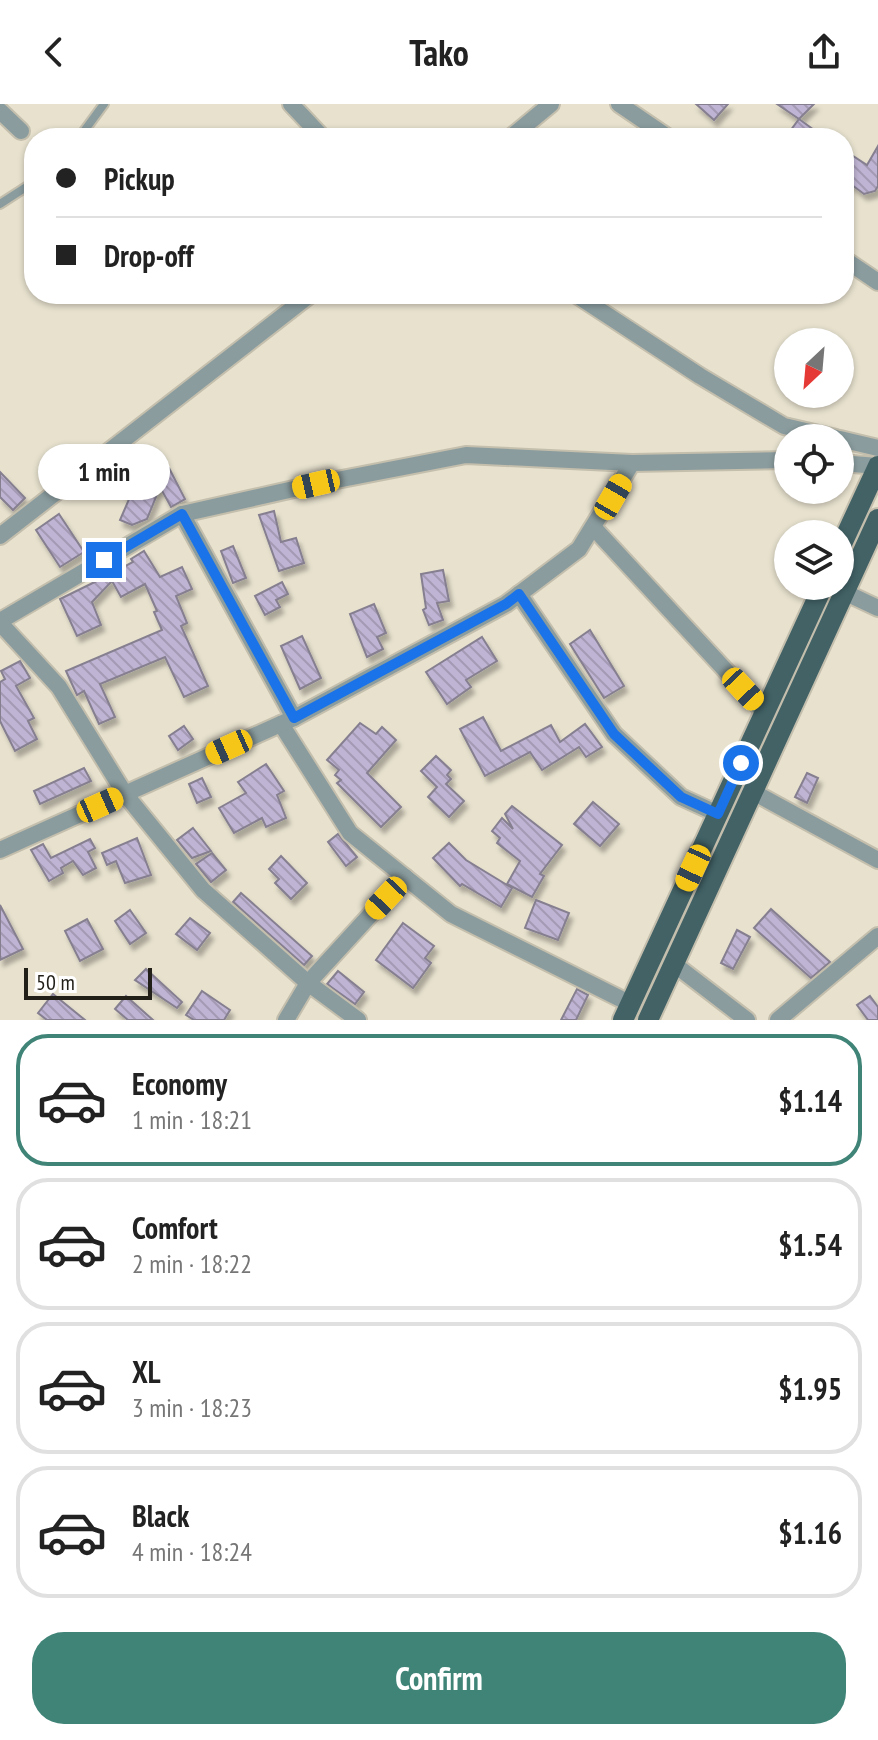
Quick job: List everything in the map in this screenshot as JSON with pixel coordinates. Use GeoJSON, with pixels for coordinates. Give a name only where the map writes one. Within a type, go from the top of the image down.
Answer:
{"type":"FeatureCollection","features":[{"type":"Feature","properties":{"kind":"main road"},"geometry":{"type":"LineString","coordinates":[[853,520],[878,466]]}},
{"type":"Feature","properties":{"kind":"main road"},"geometry":{"type":"LineString","coordinates":[[854,571],[878,519]]}},
{"type":"Feature","properties":{"kind":"main road"},"geometry":{"type":"LineString","coordinates":[[627,1012],[817,600]]}},
{"type":"Feature","properties":{"kind":"main road"},"geometry":{"type":"LineString","coordinates":[[648,1020],[840,600]]}},
{"type":"Feature","properties":{"kind":"street"},"geometry":{"type":"LineString","coordinates":[[291,104],[314,128]]}},
{"type":"Feature","properties":{"kind":"street"},"geometry":{"type":"LineString","coordinates":[[522,128],[551,104]]}},
{"type":"Feature","properties":{"kind":"street"},"geometry":{"type":"LineString","coordinates":[[619,104],[654,128]]}},
{"type":"Feature","properties":{"kind":"street"},"geometry":{"type":"LineString","coordinates":[[0,111],[21,131]]}},
{"type":"Feature","properties":{"kind":"street"},"geometry":{"type":"LineString","coordinates":[[854,266],[878,282]]}},
{"type":"Feature","properties":{"kind":"street"},"geometry":{"type":"LineString","coordinates":[[0,536],[298,304]]}},
{"type":"Feature","properties":{"kind":"street"},"geometry":{"type":"LineString","coordinates":[[590,304],[781,424]]}},
{"type":"Feature","properties":{"kind":"street"},"geometry":{"type":"LineString","coordinates":[[854,442],[878,448]]}},
{"type":"Feature","properties":{"kind":"street"},"geometry":{"type":"LineString","coordinates":[[358,1020],[308,983],[203,890],[125,794],[59,687],[0,622],[182,514],[466,455],[632,463],[774,460]]}},
{"type":"Feature","properties":{"kind":"street"},"geometry":{"type":"LineString","coordinates":[[0,850],[288,721],[506,604],[579,549],[632,463]]}},
{"type":"Feature","properties":{"kind":"street"},"geometry":{"type":"LineString","coordinates":[[854,464],[878,466]]}},
{"type":"Feature","properties":{"kind":"street"},"geometry":{"type":"LineString","coordinates":[[182,514],[288,721],[350,833],[451,914],[627,1012]]}},
{"type":"Feature","properties":{"kind":"street"},"geometry":{"type":"LineString","coordinates":[[593,527],[765,713]]}},
{"type":"Feature","properties":{"kind":"street"},"geometry":{"type":"LineString","coordinates":[[519,594],[614,734],[681,797],[718,814]]}},
{"type":"Feature","properties":{"kind":"street"},"geometry":{"type":"LineString","coordinates":[[854,597],[878,608]]}},
{"type":"Feature","properties":{"kind":"street"},"geometry":{"type":"LineString","coordinates":[[753,792],[878,860]]}},
{"type":"Feature","properties":{"kind":"street"},"geometry":{"type":"LineString","coordinates":[[286,1020],[308,983],[405,877]]}},
{"type":"Feature","properties":{"kind":"street"},"geometry":{"type":"LineString","coordinates":[[778,1020],[878,936]]}},
{"type":"Feature","properties":{"kind":"street"},"geometry":{"type":"LineString","coordinates":[[674,964],[747,1020]]}},
{"type":"Feature","properties":{"kind":"lane"},"geometry":{"type":"LineString","coordinates":[[86,128],[104,104]]}},
{"type":"Feature","properties":{"kind":"lane"},"geometry":{"type":"LineString","coordinates":[[0,204],[24,188]]}},
{"type":"Feature","properties":{"kind":"building"},"geometry":{"type":"Polygon","coordinates":[[[696,104],[728,104],[714,120],[696,104]]]}},
{"type":"Feature","properties":{"kind":"building"},"geometry":{"type":"Polygon","coordinates":[[[777,104],[814,104],[799,119],[777,104]]]}},
{"type":"Feature","properties":{"kind":"building"},"geometry":{"type":"Polygon","coordinates":[[[799,119],[811,128],[792,128],[799,119]]]}},
{"type":"Feature","properties":{"kind":"building"},"geometry":{"type":"Polygon","coordinates":[[[878,146],[878,186],[875,191],[864,194],[854,186],[854,157],[867,165],[878,146]]]}},
{"type":"Feature","properties":{"kind":"building"},"geometry":{"type":"Polygon","coordinates":[[[140,456],[169,468],[185,499],[171,507],[160,487],[147,519],[132,525],[120,520],[130,497],[124,494],[140,456]]]}},
{"type":"Feature","properties":{"kind":"building"},"geometry":{"type":"Polygon","coordinates":[[[0,472],[25,498],[13,510],[0,497],[0,472]]]}},
{"type":"Feature","properties":{"kind":"building"},"geometry":{"type":"Polygon","coordinates":[[[274,511],[281,542],[296,538],[304,563],[279,571],[259,515],[274,511]]]}},
{"type":"Feature","properties":{"kind":"building"},"geometry":{"type":"Polygon","coordinates":[[[59,514],[84,552],[60,567],[36,530],[59,514]]]}},
{"type":"Feature","properties":{"kind":"building"},"geometry":{"type":"Polygon","coordinates":[[[233,546],[246,578],[233,583],[221,551],[233,546]]]}},
{"type":"Feature","properties":{"kind":"building"},"geometry":{"type":"Polygon","coordinates":[[[144,551],[160,577],[182,567],[192,589],[176,596],[187,623],[181,626],[208,686],[184,697],[165,657],[100,684],[115,717],[99,724],[84,691],[77,695],[66,671],[162,630],[154,612],[157,611],[145,584],[121,597],[112,581],[92,602],[101,625],[77,636],[60,599],[133,562],[131,559],[144,551]]]}},
{"type":"Feature","properties":{"kind":"building"},"geometry":{"type":"Polygon","coordinates":[[[443,570],[449,601],[437,603],[443,620],[429,625],[423,610],[426,608],[421,574],[443,570]]]}},
{"type":"Feature","properties":{"kind":"building"},"geometry":{"type":"Polygon","coordinates":[[[282,582],[288,594],[276,600],[280,607],[265,615],[255,596],[282,582]]]}},
{"type":"Feature","properties":{"kind":"building"},"geometry":{"type":"Polygon","coordinates":[[[374,604],[386,633],[377,637],[383,649],[367,657],[350,614],[374,604]]]}},
{"type":"Feature","properties":{"kind":"building"},"geometry":{"type":"Polygon","coordinates":[[[590,630],[624,686],[604,698],[570,644],[590,630]]]}},
{"type":"Feature","properties":{"kind":"building"},"geometry":{"type":"Polygon","coordinates":[[[302,636],[321,678],[300,689],[281,646],[302,636]]]}},
{"type":"Feature","properties":{"kind":"building"},"geometry":{"type":"Polygon","coordinates":[[[482,637],[497,661],[466,680],[471,687],[447,704],[426,672],[482,637]]]}},
{"type":"Feature","properties":{"kind":"building"},"geometry":{"type":"Polygon","coordinates":[[[20,661],[30,678],[16,686],[34,718],[28,721],[37,739],[15,751],[0,721],[0,682],[5,679],[1,671],[20,661]]]}},
{"type":"Feature","properties":{"kind":"building"},"geometry":{"type":"Polygon","coordinates":[[[483,717],[501,751],[551,725],[560,742],[585,724],[602,747],[586,757],[579,747],[542,770],[530,752],[485,776],[460,729],[483,717]]]}},
{"type":"Feature","properties":{"kind":"building"},"geometry":{"type":"Polygon","coordinates":[[[360,723],[376,734],[382,727],[396,740],[367,773],[401,807],[381,827],[337,783],[341,780],[335,775],[339,770],[327,760],[360,723]]]}},
{"type":"Feature","properties":{"kind":"building"},"geometry":{"type":"Polygon","coordinates":[[[184,726],[193,739],[178,750],[169,736],[184,726]]]}},
{"type":"Feature","properties":{"kind":"building"},"geometry":{"type":"Polygon","coordinates":[[[436,756],[451,770],[447,775],[451,779],[446,784],[464,801],[449,817],[428,797],[437,787],[421,771],[436,756]]]}},
{"type":"Feature","properties":{"kind":"building"},"geometry":{"type":"Polygon","coordinates":[[[266,764],[284,791],[277,795],[286,818],[266,827],[262,818],[234,833],[219,808],[246,793],[238,782],[266,764]]]}},
{"type":"Feature","properties":{"kind":"building"},"geometry":{"type":"Polygon","coordinates":[[[84,768],[91,781],[40,804],[34,791],[84,768]]]}},
{"type":"Feature","properties":{"kind":"building"},"geometry":{"type":"Polygon","coordinates":[[[807,773],[818,778],[807,803],[795,797],[807,773]]]}},
{"type":"Feature","properties":{"kind":"building"},"geometry":{"type":"Polygon","coordinates":[[[202,778],[211,797],[197,803],[189,784],[202,778]]]}},
{"type":"Feature","properties":{"kind":"building"},"geometry":{"type":"Polygon","coordinates":[[[593,802],[619,824],[600,846],[574,824],[593,802]]]}},
{"type":"Feature","properties":{"kind":"building"},"geometry":{"type":"Polygon","coordinates":[[[512,806],[562,845],[540,874],[544,876],[532,897],[507,884],[520,861],[497,843],[500,838],[492,831],[502,818],[513,829],[505,814],[512,806]]]}},
{"type":"Feature","properties":{"kind":"building"},"geometry":{"type":"Polygon","coordinates":[[[193,828],[211,851],[192,858],[177,840],[193,828]]]}},
{"type":"Feature","properties":{"kind":"building"},"geometry":{"type":"Polygon","coordinates":[[[338,834],[357,857],[346,866],[328,842],[338,834]]]}},
{"type":"Feature","properties":{"kind":"building"},"geometry":{"type":"Polygon","coordinates":[[[137,838],[151,875],[125,883],[116,861],[107,865],[102,853],[137,838]]]}},
{"type":"Feature","properties":{"kind":"building"},"geometry":{"type":"Polygon","coordinates":[[[90,839],[95,848],[88,852],[96,868],[83,875],[73,861],[61,868],[63,873],[49,881],[31,850],[43,844],[51,858],[90,839]]]}},
{"type":"Feature","properties":{"kind":"building"},"geometry":{"type":"Polygon","coordinates":[[[449,843],[466,860],[512,888],[501,907],[462,884],[460,886],[433,858],[449,843]]]}},
{"type":"Feature","properties":{"kind":"building"},"geometry":{"type":"Polygon","coordinates":[[[212,853],[226,870],[211,882],[196,864],[212,853]]]}},
{"type":"Feature","properties":{"kind":"building"},"geometry":{"type":"Polygon","coordinates":[[[281,856],[307,883],[291,899],[275,883],[279,879],[269,869],[281,856]]]}},
{"type":"Feature","properties":{"kind":"building"},"geometry":{"type":"Polygon","coordinates":[[[241,893],[312,956],[304,965],[233,902],[241,893]]]}},
{"type":"Feature","properties":{"kind":"building"},"geometry":{"type":"Polygon","coordinates":[[[536,900],[569,913],[558,940],[525,928],[536,900]]]}},
{"type":"Feature","properties":{"kind":"building"},"geometry":{"type":"Polygon","coordinates":[[[0,905],[23,949],[0,960],[0,905]]]}},
{"type":"Feature","properties":{"kind":"building"},"geometry":{"type":"Polygon","coordinates":[[[771,909],[830,962],[811,978],[754,928],[771,909]]]}},
{"type":"Feature","properties":{"kind":"building"},"geometry":{"type":"Polygon","coordinates":[[[130,910],[146,933],[130,944],[115,921],[130,910]]]}},
{"type":"Feature","properties":{"kind":"building"},"geometry":{"type":"Polygon","coordinates":[[[190,918],[210,933],[197,950],[176,934],[190,918]]]}},
{"type":"Feature","properties":{"kind":"building"},"geometry":{"type":"Polygon","coordinates":[[[87,919],[103,949],[80,961],[65,931],[87,919]]]}},
{"type":"Feature","properties":{"kind":"building"},"geometry":{"type":"Polygon","coordinates":[[[403,923],[434,946],[425,958],[431,963],[413,988],[376,960],[403,923]]]}},
{"type":"Feature","properties":{"kind":"building"},"geometry":{"type":"Polygon","coordinates":[[[737,930],[750,937],[733,969],[721,963],[737,930]]]}},
{"type":"Feature","properties":{"kind":"building"},"geometry":{"type":"Polygon","coordinates":[[[146,969],[182,1002],[177,1008],[135,980],[146,969]]]}},
{"type":"Feature","properties":{"kind":"building"},"geometry":{"type":"Polygon","coordinates":[[[338,971],[364,992],[355,1004],[327,984],[338,971]]]}},
{"type":"Feature","properties":{"kind":"building"},"geometry":{"type":"Polygon","coordinates":[[[577,989],[588,995],[576,1020],[561,1020],[577,989]]]}},
{"type":"Feature","properties":{"kind":"building"},"geometry":{"type":"Polygon","coordinates":[[[202,991],[230,1010],[224,1020],[194,1020],[186,1015],[202,991]]]}},
{"type":"Feature","properties":{"kind":"building"},"geometry":{"type":"Polygon","coordinates":[[[53,994],[85,1020],[47,1020],[38,1013],[53,994]]]}},
{"type":"Feature","properties":{"kind":"building"},"geometry":{"type":"Polygon","coordinates":[[[126,996],[153,1020],[128,1020],[115,1009],[126,996]]]}},
{"type":"Feature","properties":{"kind":"building"},"geometry":{"type":"Polygon","coordinates":[[[870,996],[878,1007],[878,1020],[868,1020],[857,1005],[870,996]]]}},
{"type":"Feature","properties":{"kind":"route"},"geometry":{"type":"LineString","coordinates":[[104,560],[182,514],[294,718],[506,604],[519,594],[614,734],[681,797],[718,814],[741,763]]}}]}
